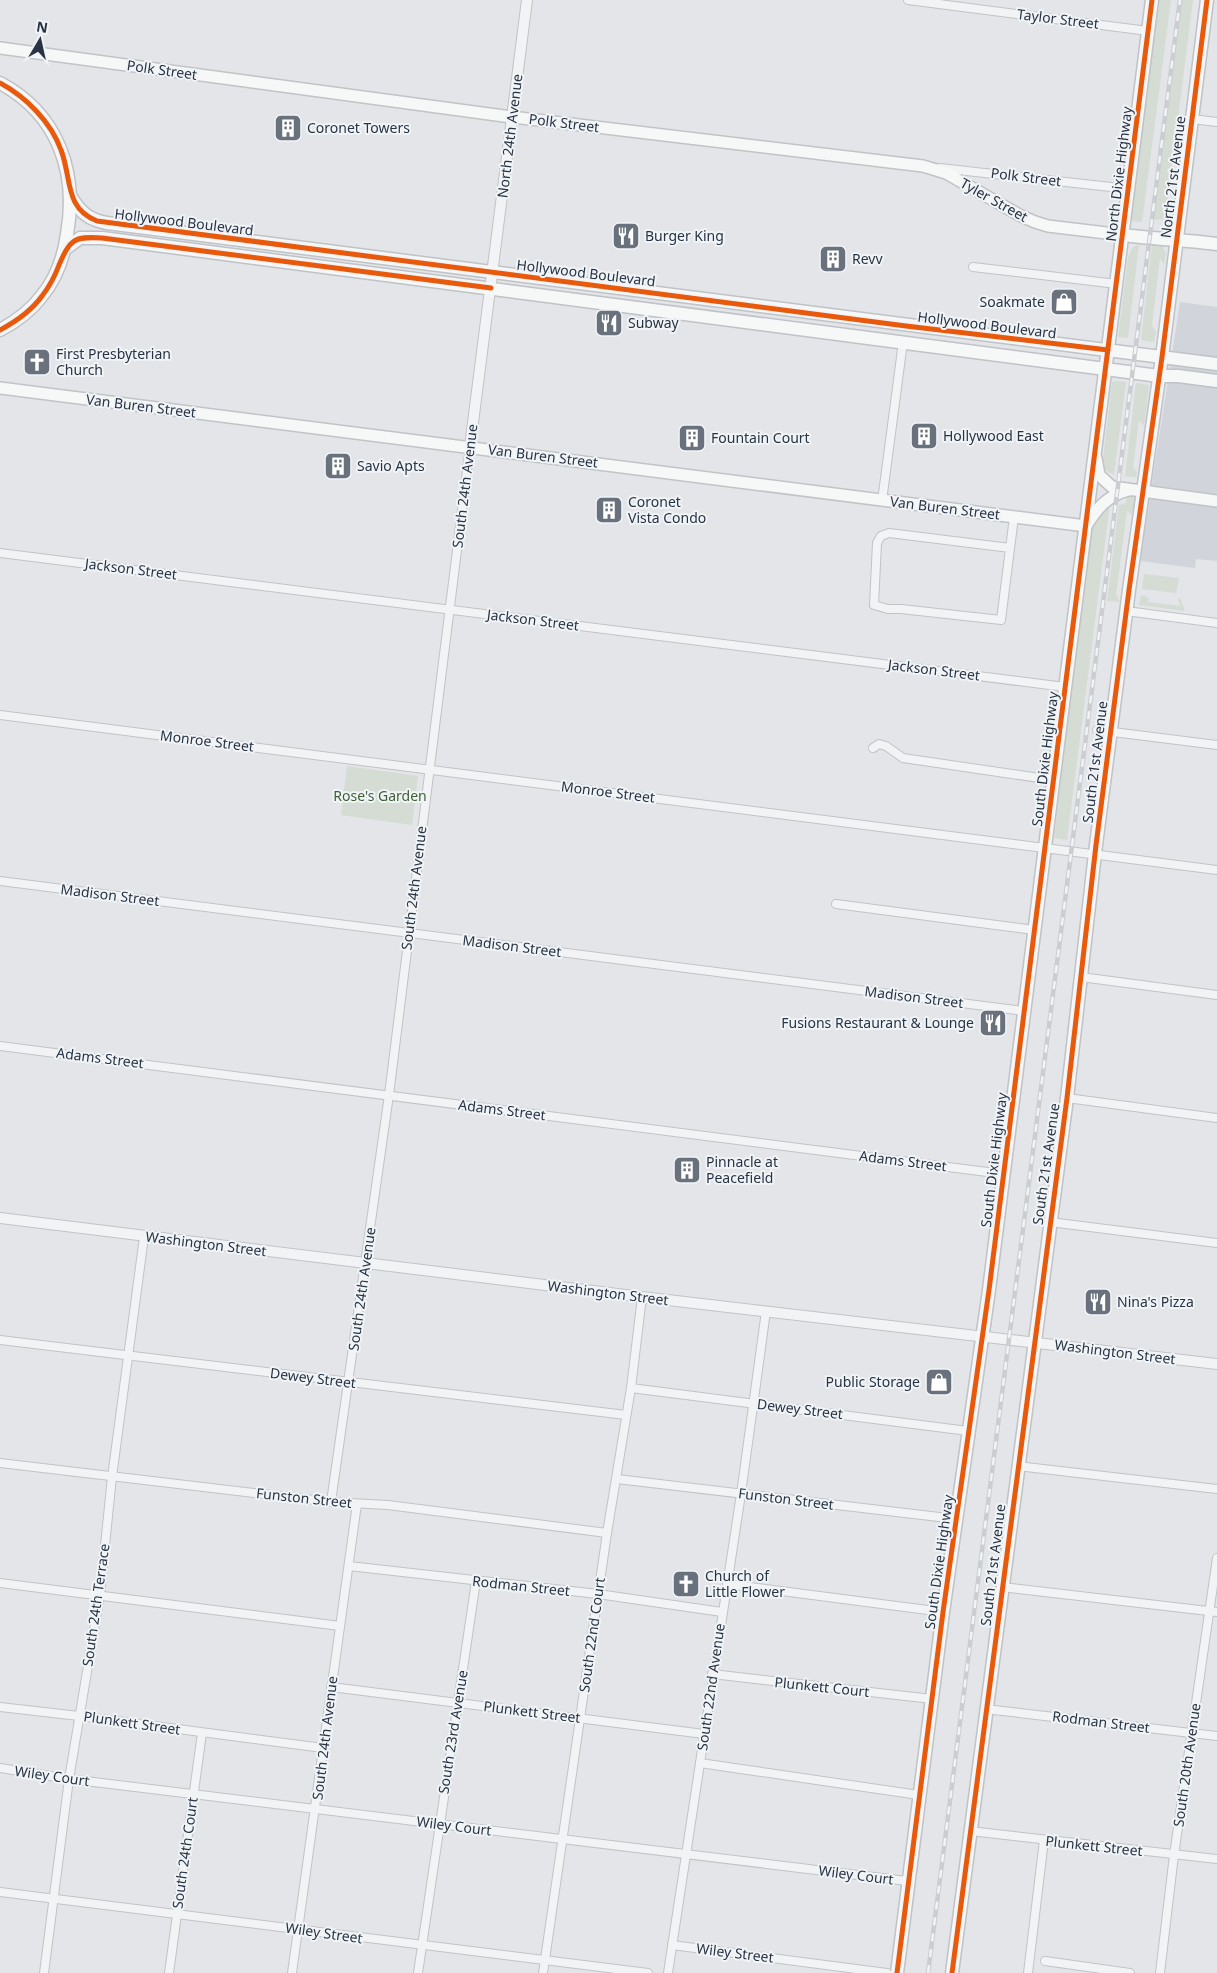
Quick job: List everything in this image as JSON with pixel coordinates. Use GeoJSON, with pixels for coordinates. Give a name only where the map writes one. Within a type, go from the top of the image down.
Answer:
{"type":"FeatureCollection","features":[{"type":"Feature","properties":{"kind":"main road","name":"North Dixie Highway"},"geometry":{"type":"LineString","coordinates":[[1107,360],[1152,0]]}},
{"type":"Feature","properties":{"kind":"main road","name":"North 21st Avenue"},"geometry":{"type":"LineString","coordinates":[[1162,358],[1207,0]]}},
{"type":"Feature","properties":{"kind":"main road","name":"Polk Street"},"geometry":{"type":"LineString","coordinates":[[0,48],[512,117],[923,166]]}},
{"type":"Feature","properties":{"kind":"main road"},"geometry":{"type":"LineString","coordinates":[[0,83],[30,105],[52,133],[61,148],[66,164],[71,197],[65,249],[59,266],[41,297],[24,313],[0,330]]}},
{"type":"Feature","properties":{"kind":"main road","name":"Tyler Street"},"geometry":{"type":"LineString","coordinates":[[923,166],[946,173],[1021,216],[1048,226],[1217,244]]}},
{"type":"Feature","properties":{"kind":"main road","name":"Hollywood Boulevard"},"geometry":{"type":"LineString","coordinates":[[71,197],[82,212],[97,222],[1020,340],[1107,360],[1159,376],[1178,376],[1217,381]]}},
{"type":"Feature","properties":{"kind":"main road","name":"Hollywood Boulevard"},"geometry":{"type":"LineString","coordinates":[[65,249],[80,238],[102,238],[1022,356],[1107,360],[1162,358],[1217,364]]}},
{"type":"Feature","properties":{"kind":"main road"},"geometry":{"type":"LineString","coordinates":[[594,301],[602,297],[627,299],[633,290]]}},
{"type":"Feature","properties":{"kind":"main road"},"geometry":{"type":"LineString","coordinates":[[1020,340],[1022,356]]}},
{"type":"Feature","properties":{"kind":"main road","name":"South 21st Avenue"},"geometry":{"type":"LineString","coordinates":[[952,1973],[1066,1098],[1094,854],[1142,492],[1162,358]]}},
{"type":"Feature","properties":{"kind":"main road","name":"South Dixie Highway"},"geometry":{"type":"LineString","coordinates":[[897,1973],[943,1612],[982,1337],[1107,360]]}},
{"type":"Feature","properties":{"kind":"main road","name":"Van Buren Street"},"geometry":{"type":"LineString","coordinates":[[0,388],[470,446],[1086,526]]}},
{"type":"Feature","properties":{"kind":"main road"},"geometry":{"type":"LineString","coordinates":[[1095,452],[1099,475],[1112,487],[1217,501]]}},
{"type":"Feature","properties":{"kind":"main road"},"geometry":{"type":"LineString","coordinates":[[1086,526],[1094,512],[1102,504],[1117,493],[1129,490]]}},
{"type":"Feature","properties":{"kind":"street","name":"North 24th Avenue"},"geometry":{"type":"LineString","coordinates":[[493,272],[527,0]]}},
{"type":"Feature","properties":{"kind":"street","name":"Taylor Street"},"geometry":{"type":"LineString","coordinates":[[908,0],[1148,31]]}},
{"type":"Feature","properties":{"kind":"street"},"geometry":{"type":"LineString","coordinates":[[1192,119],[1217,122]]}},
{"type":"Feature","properties":{"kind":"street","name":"Polk Street"},"geometry":{"type":"LineString","coordinates":[[923,166],[1129,189]]}},
{"type":"Feature","properties":{"kind":"street"},"geometry":{"type":"LineString","coordinates":[[973,267],[1116,284]]}},
{"type":"Feature","properties":{"kind":"street","name":"South 24th Avenue"},"geometry":{"type":"LineString","coordinates":[[331,1502],[389,1095],[493,272]]}},
{"type":"Feature","properties":{"kind":"street"},"geometry":{"type":"LineString","coordinates":[[882,501],[903,342]]}},
{"type":"Feature","properties":{"kind":"street"},"geometry":{"type":"LineString","coordinates":[[1010,548],[889,533],[881,536],[877,543],[874,605],[888,609],[1001,620],[1014,517]]}},
{"type":"Feature","properties":{"kind":"street","name":"Jackson Street"},"geometry":{"type":"LineString","coordinates":[[0,553],[1065,687]]}},
{"type":"Feature","properties":{"kind":"street"},"geometry":{"type":"LineString","coordinates":[[1126,611],[1217,623]]}},
{"type":"Feature","properties":{"kind":"street","name":"Monroe Street"},"geometry":{"type":"LineString","coordinates":[[0,715],[1217,870]]}},
{"type":"Feature","properties":{"kind":"street"},"geometry":{"type":"LineString","coordinates":[[1097,730],[1217,745]]}},
{"type":"Feature","properties":{"kind":"street"},"geometry":{"type":"LineString","coordinates":[[873,748],[879,744],[886,746],[903,758],[1054,780]]}},
{"type":"Feature","properties":{"kind":"street","name":"Madison Street"},"geometry":{"type":"LineString","coordinates":[[0,881],[1024,1011]]}},
{"type":"Feature","properties":{"kind":"street"},"geometry":{"type":"LineString","coordinates":[[836,904],[1034,930]]}},
{"type":"Feature","properties":{"kind":"street"},"geometry":{"type":"LineString","coordinates":[[1081,977],[1217,995]]}},
{"type":"Feature","properties":{"kind":"street","name":"Adams Street"},"geometry":{"type":"LineString","coordinates":[[0,1046],[1003,1174]]}},
{"type":"Feature","properties":{"kind":"street"},"geometry":{"type":"LineString","coordinates":[[1066,1098],[1217,1118]]}},
{"type":"Feature","properties":{"kind":"street","name":"Washington Street"},"geometry":{"type":"LineString","coordinates":[[0,1218],[366,1264],[1217,1364]]}},
{"type":"Feature","properties":{"kind":"street"},"geometry":{"type":"LineString","coordinates":[[1050,1222],[1217,1243]]}},
{"type":"Feature","properties":{"kind":"street","name":"South 24th Terrace"},"geometry":{"type":"LineString","coordinates":[[44,1973],[69,1779],[100,1594],[112,1476],[144,1237]]}},
{"type":"Feature","properties":{"kind":"street","name":"South 22nd Court"},"geometry":{"type":"LineString","coordinates":[[543,1973],[607,1533],[631,1388],[642,1297]]}},
{"type":"Feature","properties":{"kind":"street","name":"South 22nd Avenue"},"geometry":{"type":"LineString","coordinates":[[668,1973],[712,1674],[741,1494],[766,1311]]}},
{"type":"Feature","properties":{"kind":"street","name":"Dewey Street"},"geometry":{"type":"LineString","coordinates":[[0,1340],[626,1415]]}},
{"type":"Feature","properties":{"kind":"street","name":"Dewey Street"},"geometry":{"type":"LineString","coordinates":[[631,1388],[968,1431]]}},
{"type":"Feature","properties":{"kind":"street","name":"Funston Street"},"geometry":{"type":"LineString","coordinates":[[0,1463],[331,1502],[397,1506],[607,1533]]}},
{"type":"Feature","properties":{"kind":"street"},"geometry":{"type":"LineString","coordinates":[[1017,1466],[1217,1489]]}},
{"type":"Feature","properties":{"kind":"street","name":"Funston Street"},"geometry":{"type":"LineString","coordinates":[[617,1479],[956,1519]]}},
{"type":"Feature","properties":{"kind":"street","name":"South 24th Avenue"},"geometry":{"type":"LineString","coordinates":[[292,1973],[357,1504]]}},
{"type":"Feature","properties":{"kind":"street","name":"South 20th Avenue"},"geometry":{"type":"LineString","coordinates":[[1160,1973],[1174,1855],[1192,1733],[1213,1612],[1217,1558]]}},
{"type":"Feature","properties":{"kind":"street","name":"Rodman Street"},"geometry":{"type":"LineString","coordinates":[[349,1566],[598,1594],[722,1612]]}},
{"type":"Feature","properties":{"kind":"street","name":"South 23rd Avenue"},"geometry":{"type":"LineString","coordinates":[[418,1973],[476,1580]]}},
{"type":"Feature","properties":{"kind":"street"},"geometry":{"type":"LineString","coordinates":[[0,1583],[100,1594],[340,1626]]}},
{"type":"Feature","properties":{"kind":"street"},"geometry":{"type":"LineString","coordinates":[[727,1584],[943,1612]]}},
{"type":"Feature","properties":{"kind":"street"},"geometry":{"type":"LineString","coordinates":[[1002,1587],[1213,1612]]}},
{"type":"Feature","properties":{"kind":"street","name":"Plunkett Court"},"geometry":{"type":"LineString","coordinates":[[712,1674],[932,1699]]}},
{"type":"Feature","properties":{"kind":"street","name":"Plunkett Street"},"geometry":{"type":"LineString","coordinates":[[331,1687],[704,1734]]}},
{"type":"Feature","properties":{"kind":"street","name":"Plunkett Street"},"geometry":{"type":"LineString","coordinates":[[0,1707],[323,1748]]}},
{"type":"Feature","properties":{"kind":"street","name":"Rodman Street"},"geometry":{"type":"LineString","coordinates":[[985,1709],[1217,1736]]}},
{"type":"Feature","properties":{"kind":"street","name":"South 24th Court"},"geometry":{"type":"LineString","coordinates":[[169,1973],[202,1733]]}},
{"type":"Feature","properties":{"kind":"street"},"geometry":{"type":"LineString","coordinates":[[700,1763],[919,1794]]}},
{"type":"Feature","properties":{"kind":"street","name":"Wiley Court"},"geometry":{"type":"LineString","coordinates":[[0,1768],[69,1779],[908,1881]]}},
{"type":"Feature","properties":{"kind":"street","name":"Plunkett Street"},"geometry":{"type":"LineString","coordinates":[[970,1831],[1217,1859]]}},
{"type":"Feature","properties":{"kind":"street"},"geometry":{"type":"LineString","coordinates":[[1028,1973],[1044,1840]]}},
{"type":"Feature","properties":{"kind":"street","name":"Wiley Street"},"geometry":{"type":"LineString","coordinates":[[0,1892],[648,1973]]}},
{"type":"Feature","properties":{"kind":"street","name":"Wiley Street"},"geometry":{"type":"LineString","coordinates":[[672,1945],[887,1973]]}},
{"type":"Feature","properties":{"kind":"street"},"geometry":{"type":"LineString","coordinates":[[1045,1961],[1130,1973]]}},
{"type":"Feature","properties":{"kind":"shaded area"},"geometry":{"type":"Polygon","coordinates":[[[1180,302],[1217,307],[1217,561],[1196,559],[1195,568],[1140,561],[1180,302]]]}},
{"type":"Feature","properties":{"kind":"green space"},"geometry":{"type":"Polygon","coordinates":[[[1158,0],[1171,0],[1142,222],[1131,221],[1158,0]]]}},
{"type":"Feature","properties":{"kind":"green space"},"geometry":{"type":"Polygon","coordinates":[[[1180,0],[1193,0],[1165,220],[1152,219],[1180,0]]]}},
{"type":"Feature","properties":{"kind":"green space"},"geometry":{"type":"Polygon","coordinates":[[[1139,244],[1128,338],[1118,337],[1128,258],[1132,248],[1139,244]]]}},
{"type":"Feature","properties":{"kind":"green space"},"geometry":{"type":"Polygon","coordinates":[[[1152,244],[1162,246],[1166,253],[1164,264],[1160,258],[1152,325],[1156,332],[1154,342],[1141,340],[1152,244]]]}},
{"type":"Feature","properties":{"kind":"green space"},"geometry":{"type":"Polygon","coordinates":[[[1112,382],[1126,382],[1114,475],[1102,468],[1112,382]]]}},
{"type":"Feature","properties":{"kind":"green space"},"geometry":{"type":"Polygon","coordinates":[[[1136,383],[1149,385],[1144,426],[1139,420],[1133,467],[1137,472],[1136,477],[1125,476],[1136,383]]]}},
{"type":"Feature","properties":{"kind":"green space"},"geometry":{"type":"Polygon","coordinates":[[[1127,495],[1135,497],[1132,515],[1127,511],[1116,595],[1120,602],[1107,601],[1119,505],[1126,503],[1127,495]]]}},
{"type":"Feature","properties":{"kind":"green space"},"geometry":{"type":"Polygon","coordinates":[[[1110,503],[1067,840],[1054,838],[1091,521],[1110,503]]]}},
{"type":"Feature","properties":{"kind":"green space"},"geometry":{"type":"Polygon","coordinates":[[[1144,574],[1179,578],[1176,593],[1142,589],[1144,574]]]}},
{"type":"Feature","properties":{"kind":"green space"},"geometry":{"type":"Polygon","coordinates":[[[1141,595],[1149,598],[1148,602],[1180,606],[1178,598],[1180,598],[1185,611],[1139,605],[1141,595]]]}},
{"type":"Feature","properties":{"kind":"green space","name":"Rose's Garden"},"geometry":{"type":"Polygon","coordinates":[[[347,766],[418,776],[412,825],[341,815],[347,766]]]}},
{"type":"Feature","properties":{"kind":"railway"},"geometry":{"type":"LineString","coordinates":[[928,1973],[1180,0]]}},
{"type":"Feature","properties":{"kind":"cycle path"},"geometry":{"type":"LineString","coordinates":[[897,1973],[943,1612],[989,1290],[1152,0]]}},
{"type":"Feature","properties":{"kind":"cycle path"},"geometry":{"type":"LineString","coordinates":[[952,1973],[1067,1098],[1096,845],[1162,357],[1207,0]]}},
{"type":"Feature","properties":{"kind":"cycle path"},"geometry":{"type":"LineString","coordinates":[[0,83],[19,95],[44,120],[61,150],[74,200],[86,215],[97,221],[906,326],[1108,350]]}},
{"type":"Feature","properties":{"kind":"cycle path"},"geometry":{"type":"LineString","coordinates":[[0,330],[23,315],[38,301],[52,281],[66,250],[74,241],[85,238],[102,238],[491,288]]}},
{"type":"Feature","properties":{"kind":"place","name":"Coronet Towers"},"geometry":{"type":"Point","coordinates":[288,128]}},
{"type":"Feature","properties":{"kind":"place","name":"Burger King"},"geometry":{"type":"Point","coordinates":[626,236]}},
{"type":"Feature","properties":{"kind":"place","name":"Revv"},"geometry":{"type":"Point","coordinates":[833,259]}},
{"type":"Feature","properties":{"kind":"place","name":"Soakmate"},"geometry":{"type":"Point","coordinates":[1064,302]}},
{"type":"Feature","properties":{"kind":"place","name":"Subway"},"geometry":{"type":"Point","coordinates":[609,323]}},
{"type":"Feature","properties":{"kind":"place","name":"First Presbyterian Church"},"geometry":{"type":"Point","coordinates":[37,362]}},
{"type":"Feature","properties":{"kind":"place","name":"Hollywood East"},"geometry":{"type":"Point","coordinates":[924,436]}},
{"type":"Feature","properties":{"kind":"place","name":"Fountain Court"},"geometry":{"type":"Point","coordinates":[692,438]}},
{"type":"Feature","properties":{"kind":"place","name":"Savio Apts"},"geometry":{"type":"Point","coordinates":[338,466]}},
{"type":"Feature","properties":{"kind":"place","name":"Coronet Vista Condo"},"geometry":{"type":"Point","coordinates":[609,510]}},
{"type":"Feature","properties":{"kind":"place","name":"Fusions Restaurant & Lounge"},"geometry":{"type":"Point","coordinates":[993,1023]}},
{"type":"Feature","properties":{"kind":"place","name":"Pinnacle at Peacefield"},"geometry":{"type":"Point","coordinates":[687,1170]}},
{"type":"Feature","properties":{"kind":"place","name":"Nina's Pizza"},"geometry":{"type":"Point","coordinates":[1098,1302]}},
{"type":"Feature","properties":{"kind":"place","name":"Public Storage"},"geometry":{"type":"Point","coordinates":[939,1382]}},
{"type":"Feature","properties":{"kind":"place","name":"Church of Little Flower"},"geometry":{"type":"Point","coordinates":[686,1584]}}]}
